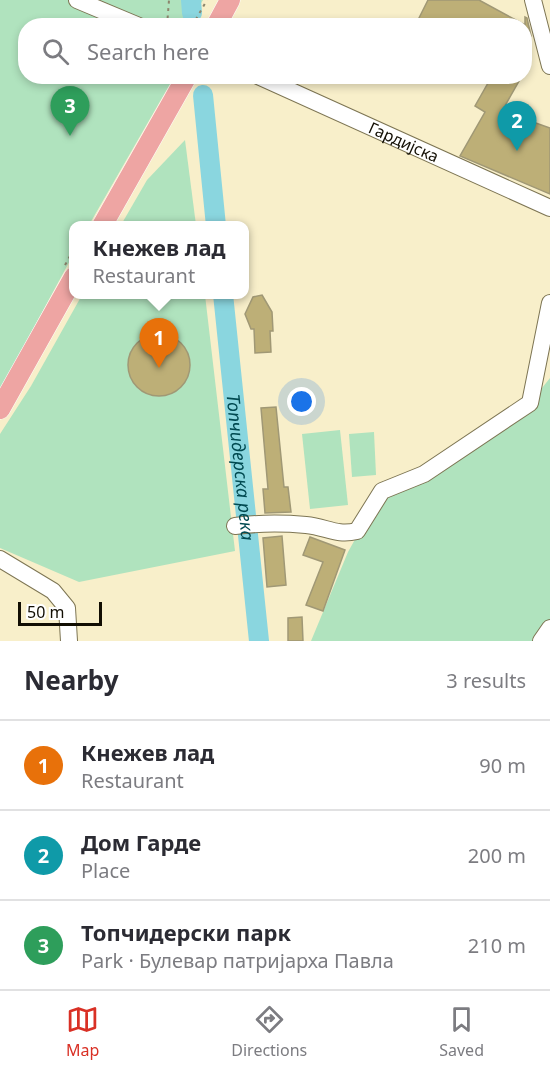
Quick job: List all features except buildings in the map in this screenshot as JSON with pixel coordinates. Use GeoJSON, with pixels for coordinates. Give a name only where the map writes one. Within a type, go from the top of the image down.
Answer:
{"type":"FeatureCollection","features":[{"type":"Feature","properties":{"kind":"main road"},"geometry":{"type":"LineString","coordinates":[[220,18],[230,0]]}},
{"type":"Feature","properties":{"kind":"main road"},"geometry":{"type":"LineString","coordinates":[[104,221],[182,84]]}},
{"type":"Feature","properties":{"kind":"main road"},"geometry":{"type":"LineString","coordinates":[[0,409],[69,286]]}},
{"type":"Feature","properties":{"kind":"street"},"geometry":{"type":"LineString","coordinates":[[77,0],[120,18]]}},
{"type":"Feature","properties":{"kind":"street"},"geometry":{"type":"LineString","coordinates":[[533,0],[550,66]]}},
{"type":"Feature","properties":{"kind":"street","name":"Гардијска"},"geometry":{"type":"LineString","coordinates":[[276,84],[550,208]]}},
{"type":"Feature","properties":{"kind":"street"},"geometry":{"type":"LineString","coordinates":[[235,526],[256,523],[308,525],[342,534],[357,531],[382,491],[424,474],[530,403],[550,303]]}},
{"type":"Feature","properties":{"kind":"street"},"geometry":{"type":"LineString","coordinates":[[0,559],[53,591],[67,608],[69,641]]}},
{"type":"Feature","properties":{"kind":"path"},"geometry":{"type":"LineString","coordinates":[[168,18],[169,0]]}},
{"type":"Feature","properties":{"kind":"path"},"geometry":{"type":"LineString","coordinates":[[197,18],[207,0]]}},
{"type":"Feature","properties":{"kind":"green space"},"geometry":{"type":"Polygon","coordinates":[[[0,0],[203,0],[192,18],[18,18],[18,84],[170,84],[91,221],[69,221],[69,262],[0,390],[0,0]]]}},
{"type":"Feature","properties":{"kind":"green space"},"geometry":{"type":"Polygon","coordinates":[[[185,140],[195,221],[123,221],[147,180],[185,140]]]}},
{"type":"Feature","properties":{"kind":"green space"},"geometry":{"type":"Polygon","coordinates":[[[80,299],[205,299],[235,551],[79,582],[0,548],[0,434],[31,386],[80,299]]]}},
{"type":"Feature","properties":{"kind":"green space"},"geometry":{"type":"Polygon","coordinates":[[[550,378],[550,641],[311,641],[348,552],[382,491],[530,403],[550,378]]]}},
{"type":"Feature","properties":{"kind":"green space"},"geometry":{"type":"Polygon","coordinates":[[[340,430],[348,505],[310,509],[302,434],[340,430]]]}},
{"type":"Feature","properties":{"kind":"green space"},"geometry":{"type":"Polygon","coordinates":[[[374,432],[376,475],[352,477],[349,434],[374,432]]]}},
{"type":"Feature","properties":{"kind":"waterway","name":"Топчидерска река"},"geometry":{"type":"LineString","coordinates":[[191,0],[192,13]]}},
{"type":"Feature","properties":{"kind":"waterway","name":"Топчидерска река"},"geometry":{"type":"LineString","coordinates":[[203,95],[216,221]]}},
{"type":"Feature","properties":{"kind":"waterway","name":"Топчидерска река"},"geometry":{"type":"LineString","coordinates":[[224,299],[259,641]]}},
{"type":"Feature","properties":{"kind":"place","name":"Топчидерски парк"},"geometry":{"type":"Point","coordinates":[70,136]}},
{"type":"Feature","properties":{"kind":"place","name":"Дом Гарде"},"geometry":{"type":"Point","coordinates":[517,151]}},
{"type":"Feature","properties":{"kind":"place","name":"Кнежев лад"},"geometry":{"type":"Point","coordinates":[159,368]}}]}
